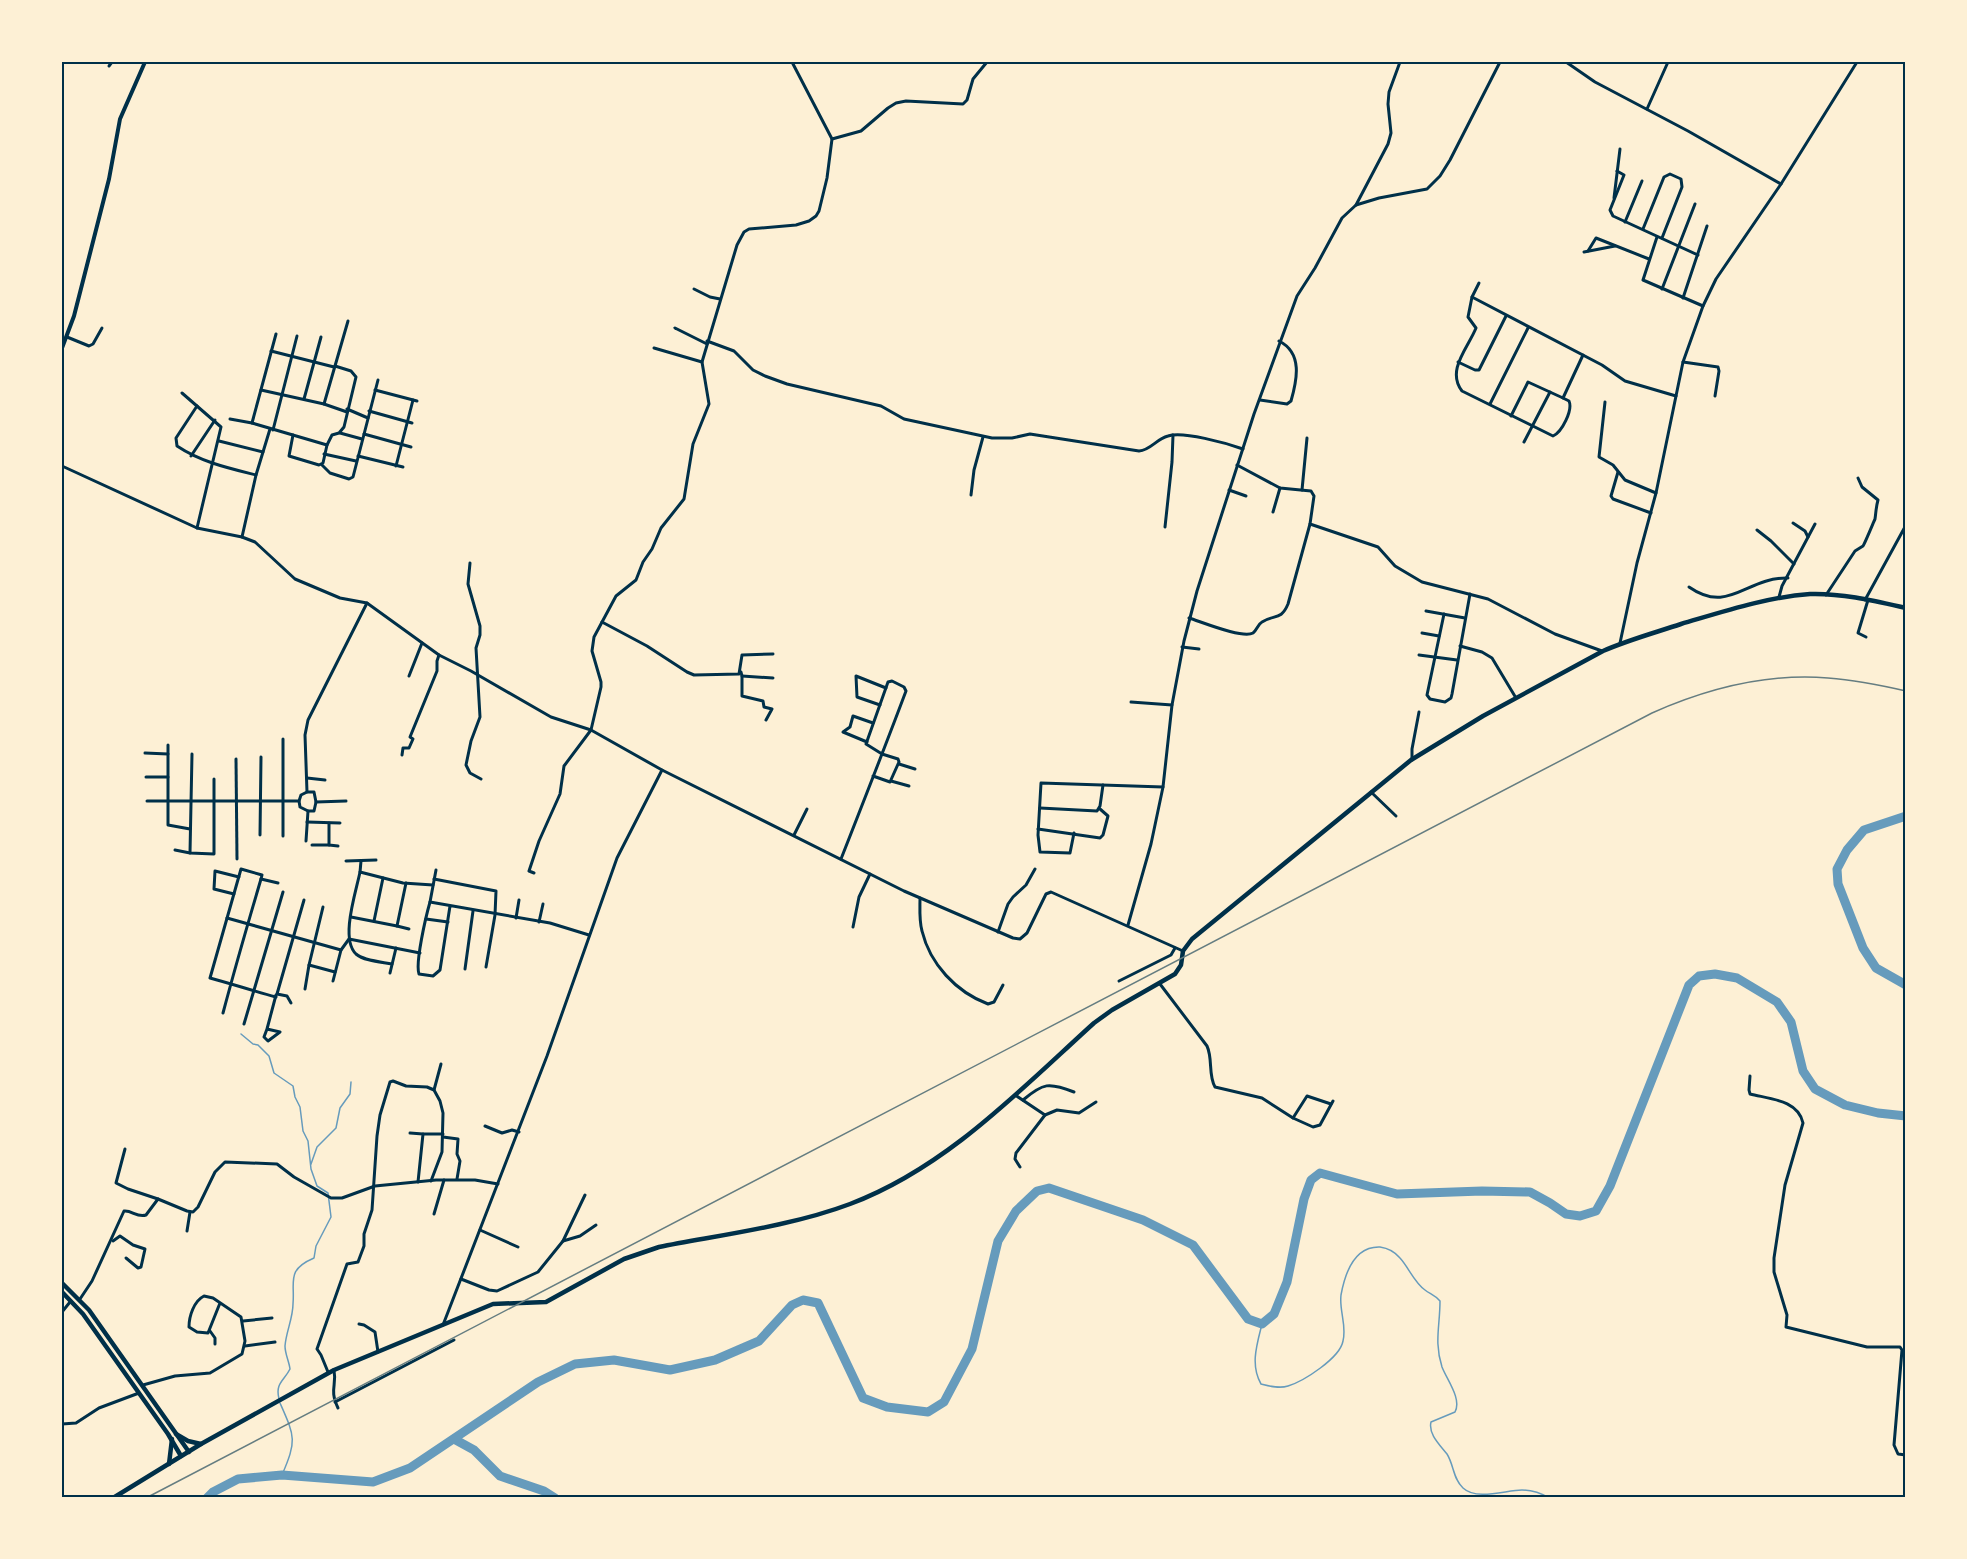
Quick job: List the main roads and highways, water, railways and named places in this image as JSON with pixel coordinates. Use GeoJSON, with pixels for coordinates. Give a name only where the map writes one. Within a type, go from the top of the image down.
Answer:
{"type":"FeatureCollection","features":[{"type":"Feature","properties":{"kind":"main road"},"geometry":{"type":"LineString","coordinates":[[112,1497],[282,1397],[331,1371],[493,1304],[546,1302],[624,1259],[647,1250],[805,1218],[852,1203],[886,1188],[971,1133],[1094,1023],[1112,1010],[1175,974],[1181,965],[1183,951],[1192,939],[1412,760],[1516,698],[1603,651],[1620,643],[1711,615],[1777,599],[1812,594],[1844,596],[1905,608]]}},
{"type":"Feature","properties":{"kind":"main road"},"geometry":{"type":"LineString","coordinates":[[62,1283],[80,1299],[101,1326],[189,1452]]}},
{"type":"Feature","properties":{"kind":"main road"},"geometry":{"type":"LineString","coordinates":[[62,1292],[72,1301],[140,1393],[181,1456]]}},
{"type":"Feature","properties":{"kind":"main road"},"geometry":{"type":"LineString","coordinates":[[94,1330],[101,1326]]}},
{"type":"Feature","properties":{"kind":"main road"},"geometry":{"type":"LineString","coordinates":[[177,1434],[188,1441],[201,1444]]}},
{"type":"Feature","properties":{"kind":"main road"},"geometry":{"type":"LineString","coordinates":[[169,1464],[171,1439]]}},
{"type":"Feature","properties":{"kind":"waterway"},"geometry":{"type":"LineString","coordinates":[[1906,816],[1864,830],[1847,850],[1837,869],[1838,884],[1863,948],[1876,968],[1906,985]]}},
{"type":"Feature","properties":{"kind":"waterway"},"geometry":{"type":"LineString","coordinates":[[207,1498],[213,1492],[238,1479],[282,1475],[373,1482],[410,1468],[538,1382],[575,1364],[614,1360],[670,1370],[715,1360],[759,1341],[792,1305],[803,1300],[818,1303],[863,1398],[887,1407],[928,1412],[944,1402],[972,1349],[998,1241],[1016,1211],[1037,1191],[1049,1188],[1143,1220],[1193,1245],[1248,1319],[1262,1324],[1274,1314],[1287,1282],[1304,1199],[1311,1180],[1320,1173],[1397,1194],[1530,1192],[1566,1214],[1580,1216],[1596,1211],[1610,1186],[1689,985],[1699,976],[1715,974],[1737,978],[1777,1002],[1791,1022],[1803,1071],[1815,1089],[1845,1105],[1878,1113],[1906,1116]]}},
{"type":"Feature","properties":{"kind":"waterway"},"geometry":{"type":"LineString","coordinates":[[241,1034],[253,1044],[258,1045],[269,1056],[274,1073],[293,1086],[300,1107],[303,1131],[308,1141],[311,1169],[317,1186],[328,1193],[331,1217],[316,1246],[314,1258],[299,1267],[294,1277],[293,1309],[285,1346],[290,1369],[279,1386],[279,1399]]}},
{"type":"Feature","properties":{"kind":"waterway"},"geometry":{"type":"LineString","coordinates":[[311,1164],[317,1147],[336,1128],[340,1108],[350,1094],[351,1082]]}},
{"type":"Feature","properties":{"kind":"waterway"},"geometry":{"type":"LineString","coordinates":[[1262,1324],[1255,1362],[1261,1384],[1285,1387],[1303,1379],[1328,1361],[1343,1341],[1341,1295],[1352,1262],[1357,1256],[1371,1248],[1380,1247],[1393,1252],[1421,1287],[1440,1301],[1438,1342],[1440,1358],[1455,1395],[1457,1407],[1455,1412],[1431,1422],[1431,1431],[1447,1454],[1460,1484],[1469,1492],[1476,1494],[1526,1490],[1549,1498]]}},
{"type":"Feature","properties":{"kind":"waterway"},"geometry":{"type":"LineString","coordinates":[[280,1403],[289,1424],[292,1439],[290,1454],[282,1475]]}},
{"type":"Feature","properties":{"kind":"waterway"},"geometry":{"type":"LineString","coordinates":[[454,1439],[474,1450],[500,1476],[544,1491],[555,1498]]}},
{"type":"Feature","properties":{"kind":"railway"},"geometry":{"type":"LineString","coordinates":[[146,1498],[1652,713],[1716,690],[1783,678],[1838,679],[1906,691]]}}]}
